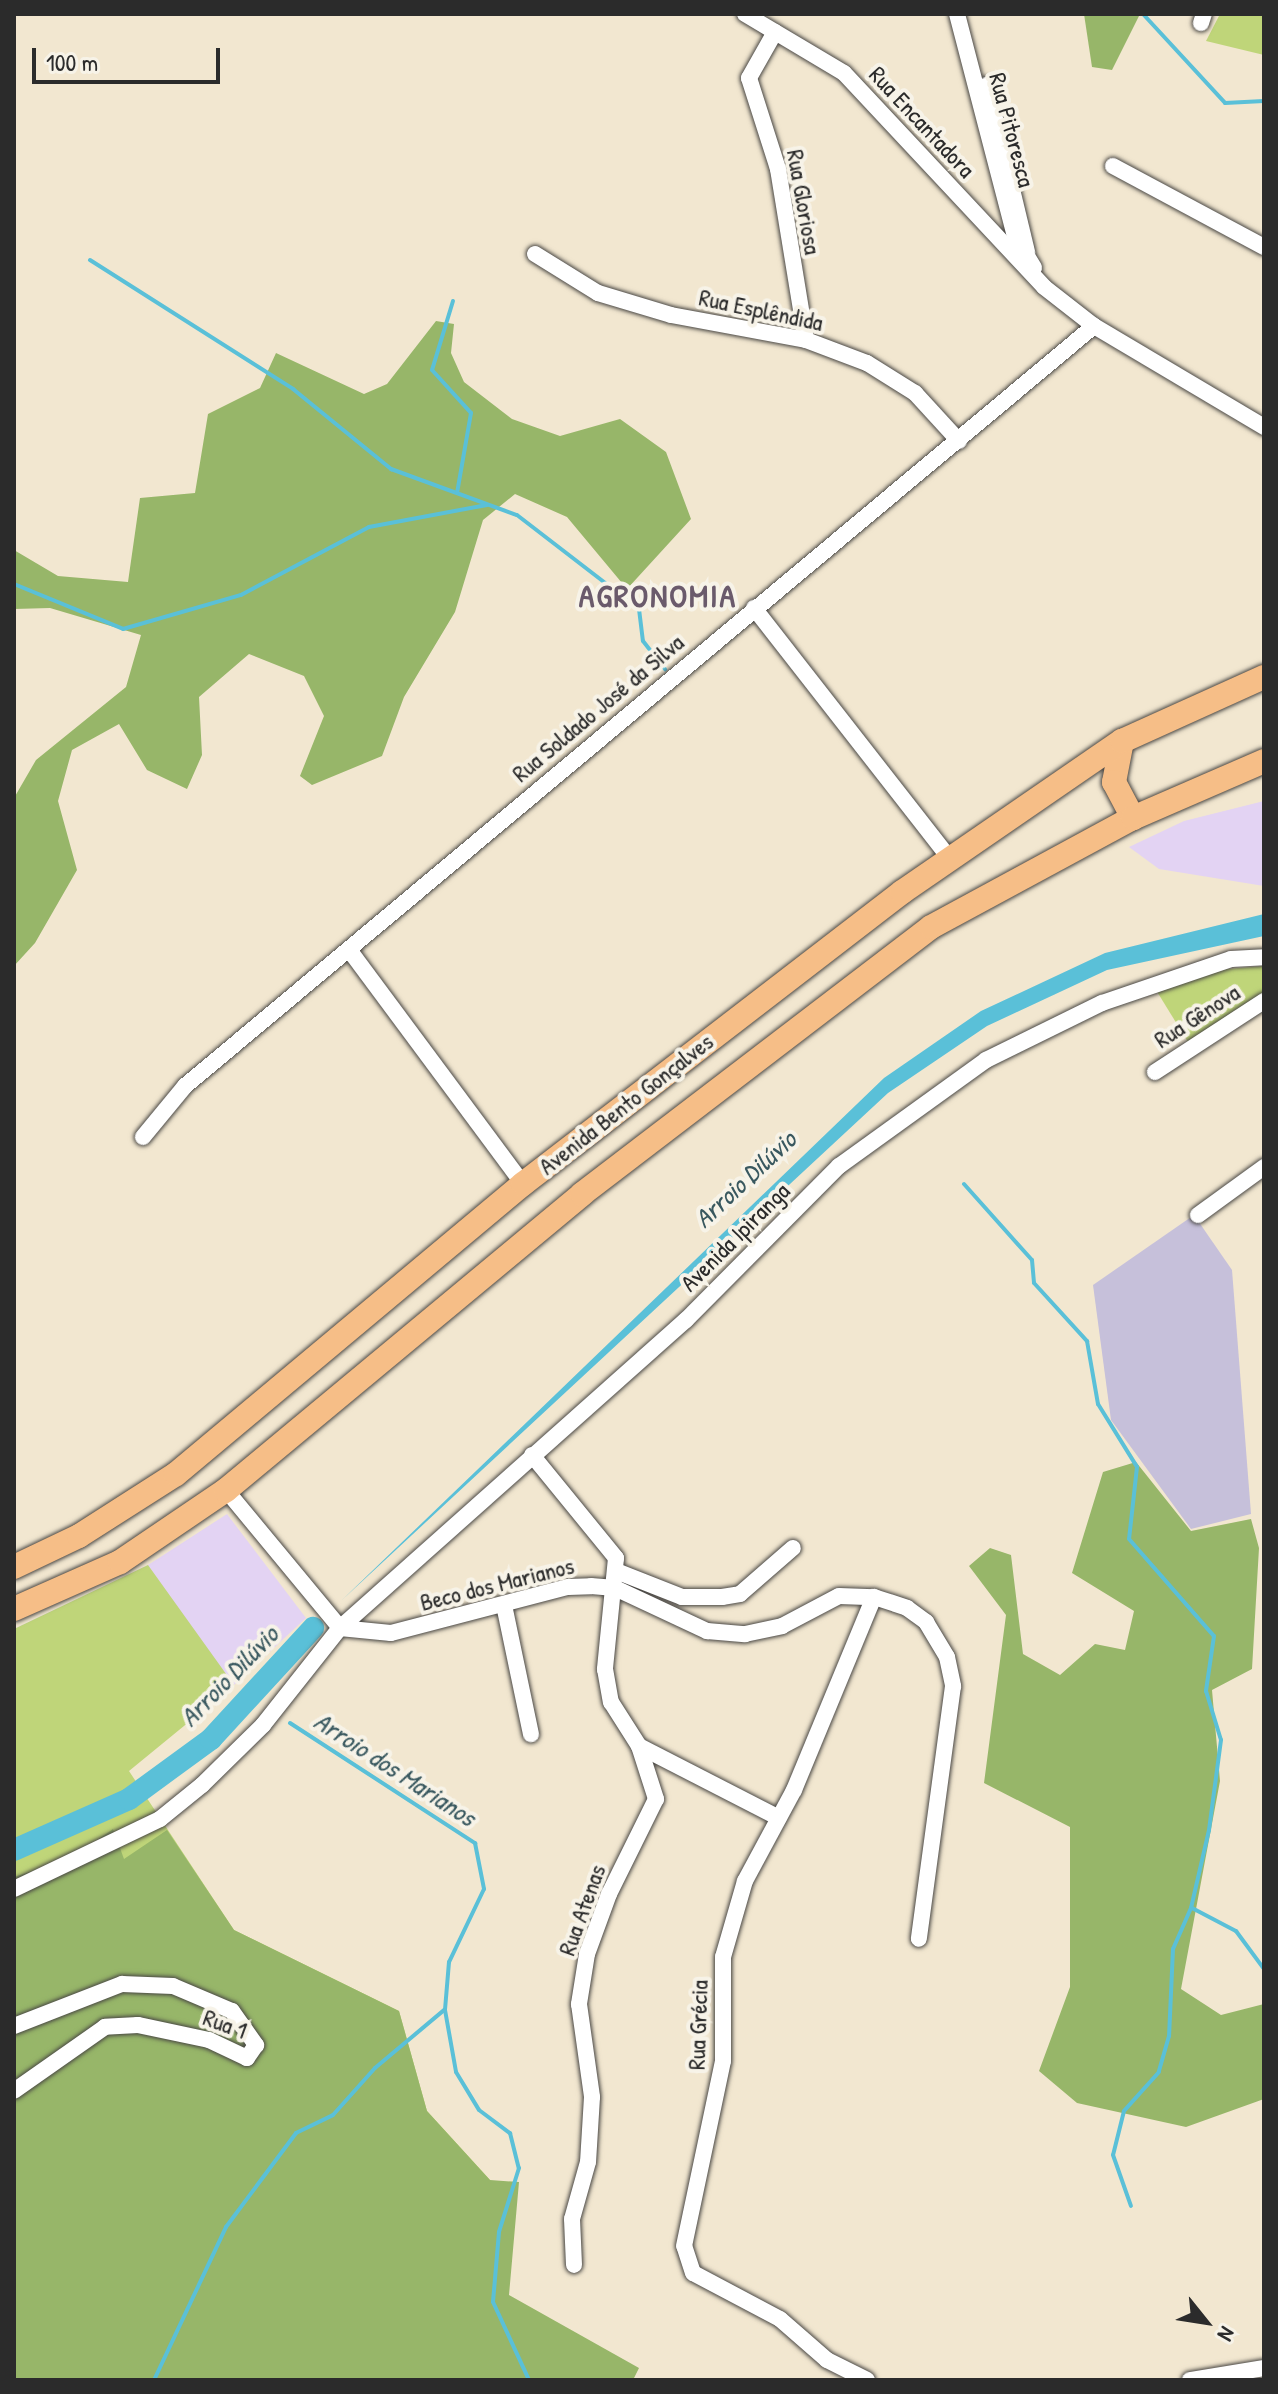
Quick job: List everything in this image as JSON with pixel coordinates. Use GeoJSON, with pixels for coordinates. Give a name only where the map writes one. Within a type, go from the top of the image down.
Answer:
{"type":"FeatureCollection","features":[{"type":"Feature","properties":{"kind":"main road","name":"Avenida Bento Gonçalves"},"geometry":{"type":"LineString","coordinates":[[14,1567],[79,1536],[176,1474],[523,1184],[950,859],[1122,741],[1264,677]]}},
{"type":"Feature","properties":{"kind":"main road"},"geometry":{"type":"LineString","coordinates":[[1122,741],[1114,782],[1133,818]]}},
{"type":"Feature","properties":{"kind":"main road","name":"Avenida Bento Gonçalves"},"geometry":{"type":"LineString","coordinates":[[14,1609],[120,1562],[226,1490],[582,1194],[931,927],[1133,818],[1264,761]]}},
{"type":"Feature","properties":{"kind":"street","name":"Rua Encantadora"},"geometry":{"type":"LineString","coordinates":[[745,14],[844,73],[1044,287],[1094,326],[1264,427]]}},
{"type":"Feature","properties":{"kind":"street","name":"Rua Pitoresca"},"geometry":{"type":"LineString","coordinates":[[957,14],[1015,236],[1044,287]]}},
{"type":"Feature","properties":{"kind":"street","name":"Rua Pitoresca"},"geometry":{"type":"LineString","coordinates":[[968,14],[1026,232],[1027,254]]}},
{"type":"Feature","properties":{"kind":"street","name":"Rua Gloriosa"},"geometry":{"type":"LineString","coordinates":[[775,32],[749,81],[778,169],[806,340]]}},
{"type":"Feature","properties":{"kind":"street"},"geometry":{"type":"LineString","coordinates":[[1113,166],[1264,247]]}},
{"type":"Feature","properties":{"kind":"street","name":"Rua Esplêndida"},"geometry":{"type":"LineString","coordinates":[[535,254],[598,293],[671,315],[806,340],[867,363],[915,393],[959,441]]}},
{"type":"Feature","properties":{"kind":"street","name":"Rua Soldado José da Silva"},"geometry":{"type":"LineString","coordinates":[[143,1137],[185,1086],[1094,326]]}},
{"type":"Feature","properties":{"kind":"street"},"geometry":{"type":"LineString","coordinates":[[754,608],[950,859]]}},
{"type":"Feature","properties":{"kind":"street"},"geometry":{"type":"LineString","coordinates":[[350,951],[523,1184]]}},
{"type":"Feature","properties":{"kind":"street","name":"Avenida Ipiranga"},"geometry":{"type":"LineString","coordinates":[[340,1628],[695,1312],[839,1166],[986,1060],[1148,984],[1231,959],[1264,957]]}},
{"type":"Feature","properties":{"kind":"street","name":"Rua Gênova"},"geometry":{"type":"LineString","coordinates":[[1155,1072],[1264,1001]]}},
{"type":"Feature","properties":{"kind":"street"},"geometry":{"type":"LineString","coordinates":[[1198,1215],[1264,1167]]}},
{"type":"Feature","properties":{"kind":"street"},"geometry":{"type":"LineString","coordinates":[[532,1455],[611,1550],[615,1580],[682,1597],[740,1594],[793,1548]]}},
{"type":"Feature","properties":{"kind":"street"},"geometry":{"type":"LineString","coordinates":[[14,1889],[160,1819],[192,1794],[263,1725],[340,1628],[226,1490]]}},
{"type":"Feature","properties":{"kind":"street","name":"Beco dos Marianos"},"geometry":{"type":"LineString","coordinates":[[340,1628],[391,1633],[568,1587],[615,1580],[707,1631],[745,1634],[782,1626],[839,1596],[874,1597],[907,1608],[926,1622],[947,1657],[953,1686],[919,1939]]}},
{"type":"Feature","properties":{"kind":"street","name":"Rua Atenas"},"geometry":{"type":"LineString","coordinates":[[574,2265],[572,2219],[588,2162],[592,2097],[579,2004],[587,1954],[609,1894],[656,1799],[639,1746],[611,1702],[605,1669],[615,1580]]}},
{"type":"Feature","properties":{"kind":"street","name":"Rua Grécia"},"geometry":{"type":"LineString","coordinates":[[867,2380],[827,2360],[780,2319],[693,2273],[686,2260],[723,2061],[723,1957],[745,1881],[779,1818],[874,1597]]}},
{"type":"Feature","properties":{"kind":"street"},"geometry":{"type":"LineString","coordinates":[[504,1605],[531,1734]]}},
{"type":"Feature","properties":{"kind":"street"},"geometry":{"type":"LineString","coordinates":[[639,1746],[779,1818]]}},
{"type":"Feature","properties":{"kind":"street","name":"Rua 1"},"geometry":{"type":"LineString","coordinates":[[14,2026],[122,1984],[173,1986],[232,2011],[256,2045],[247,2058],[209,2040],[138,2025],[105,2027],[14,2091]]}},
{"type":"Feature","properties":{"kind":"street"},"geometry":{"type":"LineString","coordinates":[[1190,2380],[1242,2374],[1264,2368]]}},
{"type":"Feature","properties":{"kind":"shaded area"},"geometry":{"type":"Polygon","coordinates":[[[1264,801],[1264,886],[1159,869],[1129,847],[1184,821],[1264,801]]]}},
{"type":"Feature","properties":{"kind":"shaded area"},"geometry":{"type":"Polygon","coordinates":[[[1194,1215],[1232,1270],[1251,1514],[1191,1529],[1111,1420],[1093,1285],[1194,1215]]]}},
{"type":"Feature","properties":{"kind":"shaded area"},"geometry":{"type":"Polygon","coordinates":[[[227,1514],[306,1618],[234,1685],[14,1629],[148,1565],[227,1514]]]}},
{"type":"Feature","properties":{"kind":"green space"},"geometry":{"type":"Polygon","coordinates":[[[1084,14],[1140,14],[1112,70],[1092,67],[1084,14]]]}},
{"type":"Feature","properties":{"kind":"green space"},"geometry":{"type":"Polygon","coordinates":[[[1220,14],[1264,14],[1264,55],[1206,41],[1220,14]]]}},
{"type":"Feature","properties":{"kind":"green space"},"geometry":{"type":"Polygon","coordinates":[[[436,321],[454,324],[451,353],[464,382],[512,419],[560,436],[620,419],[666,452],[691,519],[627,589],[567,517],[515,494],[483,520],[455,612],[404,697],[382,756],[312,785],[300,776],[324,716],[304,676],[249,654],[199,697],[202,755],[187,789],[147,770],[119,724],[72,750],[58,801],[77,870],[35,943],[14,966],[14,798],[36,760],[126,687],[141,635],[50,608],[14,609],[14,550],[58,576],[128,582],[140,498],[195,493],[208,414],[260,388],[276,353],[364,394],[387,384],[436,321]]]}},
{"type":"Feature","properties":{"kind":"green space"},"geometry":{"type":"Polygon","coordinates":[[[1264,966],[1264,992],[1188,1042],[1156,990],[1227,969],[1264,966]]]}},
{"type":"Feature","properties":{"kind":"green space"},"geometry":{"type":"Polygon","coordinates":[[[1136,1462],[1191,1531],[1251,1519],[1259,1548],[1252,1669],[1212,1690],[1220,1781],[1181,1989],[1221,2015],[1264,2004],[1264,2099],[1186,2127],[1077,2103],[1039,2071],[1070,1987],[1070,1827],[984,1783],[1006,1615],[969,1566],[990,1548],[1011,1555],[1023,1654],[1060,1675],[1095,1644],[1125,1650],[1134,1611],[1072,1573],[1103,1472],[1136,1462]]]}},
{"type":"Feature","properties":{"kind":"green space"},"geometry":{"type":"Polygon","coordinates":[[[148,1565],[234,1685],[129,1771],[234,1930],[399,2011],[427,2111],[490,2180],[14,2380],[14,1629],[148,1565]]]}},
{"type":"Feature","properties":{"kind":"green space"},"geometry":{"type":"Polygon","coordinates":[[[113,1829],[124,1859],[167,1830],[234,1930],[399,2011],[427,2111],[490,2180],[519,2182],[509,2295],[639,2368],[633,2380],[14,2380],[14,1877],[70,1859],[113,1829]]]}},
{"type":"Feature","properties":{"kind":"water","name":"Arroio Dilúvio"},"geometry":{"type":"Polygon","coordinates":[[[1264,914],[1264,936],[1107,970],[987,1026],[888,1093],[342,1600],[884,1078],[981,1011],[1105,953],[1264,914]]]}},
{"type":"Feature","properties":{"kind":"waterway"},"geometry":{"type":"LineString","coordinates":[[1143,14],[1225,103],[1264,101]]}},
{"type":"Feature","properties":{"kind":"waterway"},"geometry":{"type":"LineString","coordinates":[[90,260],[293,389],[391,469],[517,515],[639,609],[643,641],[665,669]]}},
{"type":"Feature","properties":{"kind":"waterway"},"geometry":{"type":"LineString","coordinates":[[453,301],[432,370],[471,413],[457,493]]}},
{"type":"Feature","properties":{"kind":"waterway"},"geometry":{"type":"LineString","coordinates":[[14,584],[123,629],[241,595],[369,527],[487,505]]}},
{"type":"Feature","properties":{"kind":"waterway"},"geometry":{"type":"LineString","coordinates":[[964,1184],[1032,1260],[1034,1283],[1087,1341],[1098,1404],[1137,1467],[1129,1539],[1214,1636],[1206,1691],[1221,1740],[1209,1830],[1191,1908],[1173,1949],[1169,2036],[1159,2072],[1124,2111],[1113,2155],[1131,2206]]}},
{"type":"Feature","properties":{"kind":"waterway","name":"Arroio Dilúvio"},"geometry":{"type":"LineString","coordinates":[[14,1850],[129,1799],[211,1739],[313,1628]]}},
{"type":"Feature","properties":{"kind":"waterway","name":"Arroio dos Marianos"},"geometry":{"type":"LineString","coordinates":[[290,1723],[475,1843],[484,1889],[449,1962],[445,2010],[456,2072],[479,2110],[510,2133],[519,2168],[499,2232],[493,2302],[529,2380]]}},
{"type":"Feature","properties":{"kind":"waterway"},"geometry":{"type":"LineString","coordinates":[[1192,1908],[1236,1931],[1264,1969]]}},
{"type":"Feature","properties":{"kind":"waterway"},"geometry":{"type":"LineString","coordinates":[[155,2378],[226,2227],[296,2133],[333,2115],[375,2068],[444,2010]]}},
{"type":"Feature","properties":{"kind":"district","name":"AGRONOMIA"},"geometry":{"type":"Point","coordinates":[658,596]}}]}
